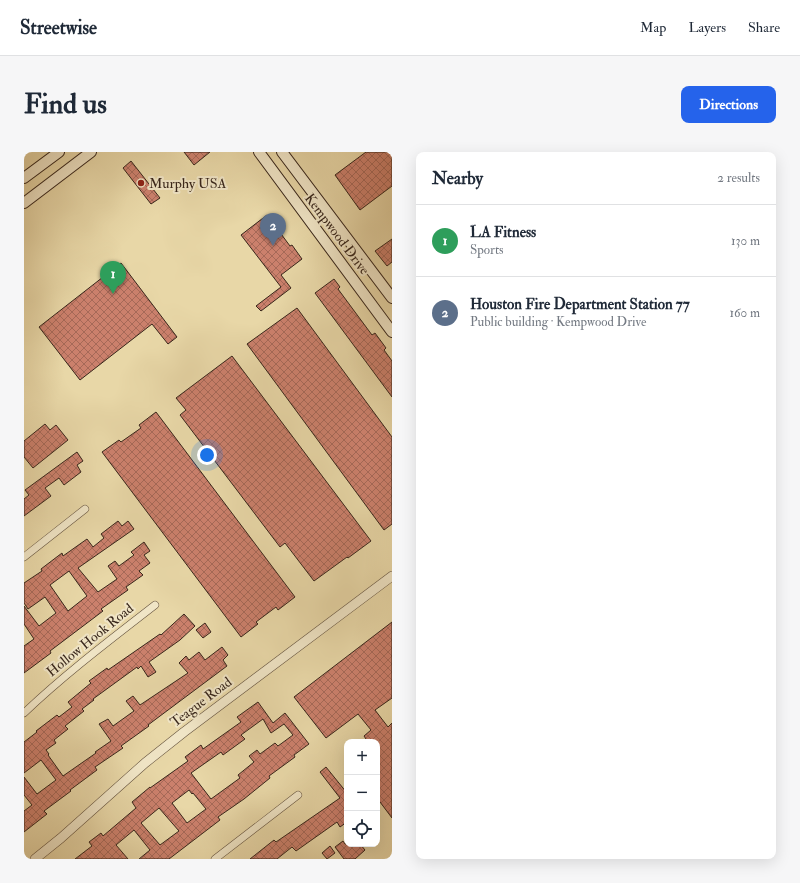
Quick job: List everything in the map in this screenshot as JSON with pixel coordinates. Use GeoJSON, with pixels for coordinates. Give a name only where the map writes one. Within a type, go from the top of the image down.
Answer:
{"type":"FeatureCollection","features":[{"type":"Feature","properties":{"kind":"main road"},"geometry":{"type":"LineString","coordinates":[[24,178],[59,152]]}},
{"type":"Feature","properties":{"kind":"main road"},"geometry":{"type":"LineString","coordinates":[[24,203],[91,152]]}},
{"type":"Feature","properties":{"kind":"main road","name":"Kempwood Drive"},"geometry":{"type":"LineString","coordinates":[[259,152],[392,332]]}},
{"type":"Feature","properties":{"kind":"main road","name":"Kempwood Drive"},"geometry":{"type":"LineString","coordinates":[[282,152],[392,298]]}},
{"type":"Feature","properties":{"kind":"street"},"geometry":{"type":"LineString","coordinates":[[24,557],[85,509]]}},
{"type":"Feature","properties":{"kind":"street","name":"Teague Road"},"geometry":{"type":"LineString","coordinates":[[35,859],[61,838],[145,763],[392,576]]}},
{"type":"Feature","properties":{"kind":"street","name":"Hollow Hook Road"},"geometry":{"type":"LineString","coordinates":[[24,713],[47,691],[84,660],[155,605]]}},
{"type":"Feature","properties":{"kind":"street"},"geometry":{"type":"LineString","coordinates":[[215,859],[298,795]]}},
{"type":"Feature","properties":{"kind":"building"},"geometry":{"type":"Polygon","coordinates":[[[184,152],[210,152],[194,165],[184,152]]]}},
{"type":"Feature","properties":{"kind":"building"},"geometry":{"type":"Polygon","coordinates":[[[366,152],[392,152],[392,186],[360,210],[335,175],[366,152]]]}},
{"type":"Feature","properties":{"kind":"building","name":"Murphy USA"},"geometry":{"type":"Polygon","coordinates":[[[131,161],[160,198],[151,204],[123,168],[131,161]]]}},
{"type":"Feature","properties":{"kind":"building"},"geometry":{"type":"Polygon","coordinates":[[[267,215],[290,246],[292,245],[302,259],[281,275],[291,288],[261,311],[256,306],[281,287],[241,235],[267,215]]]}},
{"type":"Feature","properties":{"kind":"building"},"geometry":{"type":"Polygon","coordinates":[[[392,239],[392,262],[387,266],[375,251],[392,239]]]}},
{"type":"Feature","properties":{"kind":"building"},"geometry":{"type":"Polygon","coordinates":[[[121,263],[177,337],[168,344],[152,324],[80,380],[39,327],[121,263]]]}},
{"type":"Feature","properties":{"kind":"building"},"geometry":{"type":"Polygon","coordinates":[[[334,279],[340,287],[338,289],[372,335],[375,333],[386,348],[384,350],[392,361],[392,397],[315,293],[334,279]]]}},
{"type":"Feature","properties":{"kind":"building"},"geometry":{"type":"Polygon","coordinates":[[[297,308],[392,437],[392,524],[384,530],[247,344],[297,308]]]}},
{"type":"Feature","properties":{"kind":"building"},"geometry":{"type":"Polygon","coordinates":[[[232,356],[371,541],[314,581],[285,543],[280,547],[180,415],[186,410],[176,398],[232,356]]]}},
{"type":"Feature","properties":{"kind":"building"},"geometry":{"type":"Polygon","coordinates":[[[156,412],[295,597],[278,610],[276,607],[256,622],[258,624],[241,637],[102,452],[119,440],[121,442],[141,428],[139,425],[156,412]]]}},
{"type":"Feature","properties":{"kind":"building"},"geometry":{"type":"Polygon","coordinates":[[[45,424],[50,430],[56,425],[68,440],[33,468],[24,457],[24,441],[45,424]]]}},
{"type":"Feature","properties":{"kind":"building"},"geometry":{"type":"Polygon","coordinates":[[[77,452],[83,461],[77,465],[81,472],[64,485],[59,478],[45,488],[51,496],[24,516],[24,499],[29,495],[25,490],[77,452]]]}},
{"type":"Feature","properties":{"kind":"building"},"geometry":{"type":"Polygon","coordinates":[[[118,521],[122,526],[128,521],[134,529],[78,568],[98,592],[117,579],[108,566],[115,561],[119,566],[134,555],[131,552],[144,542],[150,551],[144,555],[150,563],[139,571],[143,575],[126,587],[128,590],[101,609],[103,611],[50,651],[51,653],[24,673],[24,646],[34,639],[24,624],[24,606],[39,626],[56,613],[45,597],[28,609],[24,603],[24,583],[42,571],[41,569],[62,553],[63,556],[87,539],[93,547],[104,538],[101,534],[118,521]],[[69,571],[50,585],[68,611],[87,596],[69,571]]]}},
{"type":"Feature","properties":{"kind":"building"},"geometry":{"type":"Polygon","coordinates":[[[184,614],[195,626],[180,640],[149,662],[156,672],[148,677],[141,666],[138,669],[137,667],[93,699],[94,700],[82,709],[84,711],[65,726],[68,729],[54,740],[56,743],[46,750],[63,776],[111,741],[99,724],[108,719],[113,726],[134,711],[126,701],[133,696],[140,705],[188,673],[179,663],[186,656],[189,660],[199,652],[205,660],[222,647],[228,655],[223,660],[227,666],[121,746],[123,748],[95,767],[97,770],[44,811],[47,814],[24,832],[24,811],[32,805],[24,795],[24,777],[37,794],[56,780],[41,760],[24,773],[24,742],[57,715],[59,717],[72,707],[68,702],[91,683],[89,681],[107,668],[108,670],[160,634],[161,635],[184,614]]]}},
{"type":"Feature","properties":{"kind":"building"},"geometry":{"type":"Polygon","coordinates":[[[392,622],[392,698],[375,710],[388,727],[392,723],[392,818],[380,802],[380,739],[366,739],[364,736],[371,730],[358,714],[326,738],[294,697],[392,622]]]}},
{"type":"Feature","properties":{"kind":"building"},"geometry":{"type":"Polygon","coordinates":[[[205,623],[211,632],[203,638],[196,630],[205,623]]]}},
{"type":"Feature","properties":{"kind":"building"},"geometry":{"type":"Polygon","coordinates":[[[258,702],[273,723],[285,713],[309,744],[294,755],[295,757],[269,776],[270,778],[244,799],[218,817],[220,820],[169,859],[139,859],[150,850],[134,830],[116,845],[128,859],[75,859],[92,846],[89,842],[101,833],[103,836],[136,808],[132,802],[150,787],[188,761],[185,757],[201,745],[203,749],[241,722],[237,717],[258,702]],[[263,719],[241,735],[245,739],[223,755],[221,752],[191,773],[211,799],[240,778],[238,775],[254,762],[249,756],[257,750],[260,754],[275,743],[278,746],[293,735],[284,724],[271,733],[263,719]],[[189,790],[172,803],[187,823],[206,809],[189,790]],[[159,808],[141,823],[160,845],[179,831],[159,808]]]}},
{"type":"Feature","properties":{"kind":"building"},"geometry":{"type":"Polygon","coordinates":[[[326,767],[344,789],[344,824],[340,827],[337,822],[296,851],[292,847],[277,859],[250,859],[274,840],[276,842],[340,798],[320,772],[326,767]]]}},
{"type":"Feature","properties":{"kind":"building"},"geometry":{"type":"Polygon","coordinates":[[[343,841],[344,847],[362,847],[365,850],[355,859],[344,859],[335,847],[343,841]]]}},
{"type":"Feature","properties":{"kind":"building"},"geometry":{"type":"Polygon","coordinates":[[[330,846],[335,853],[327,859],[322,853],[330,846]]]}},
{"type":"Feature","properties":{"kind":"place","name":"Murphy USA"},"geometry":{"type":"Point","coordinates":[141,183]}},
{"type":"Feature","properties":{"kind":"place","name":"Houston Fire Department Station 77"},"geometry":{"type":"Point","coordinates":[273,246]}},
{"type":"Feature","properties":{"kind":"place","name":"LA Fitness"},"geometry":{"type":"Point","coordinates":[113,294]}}]}
